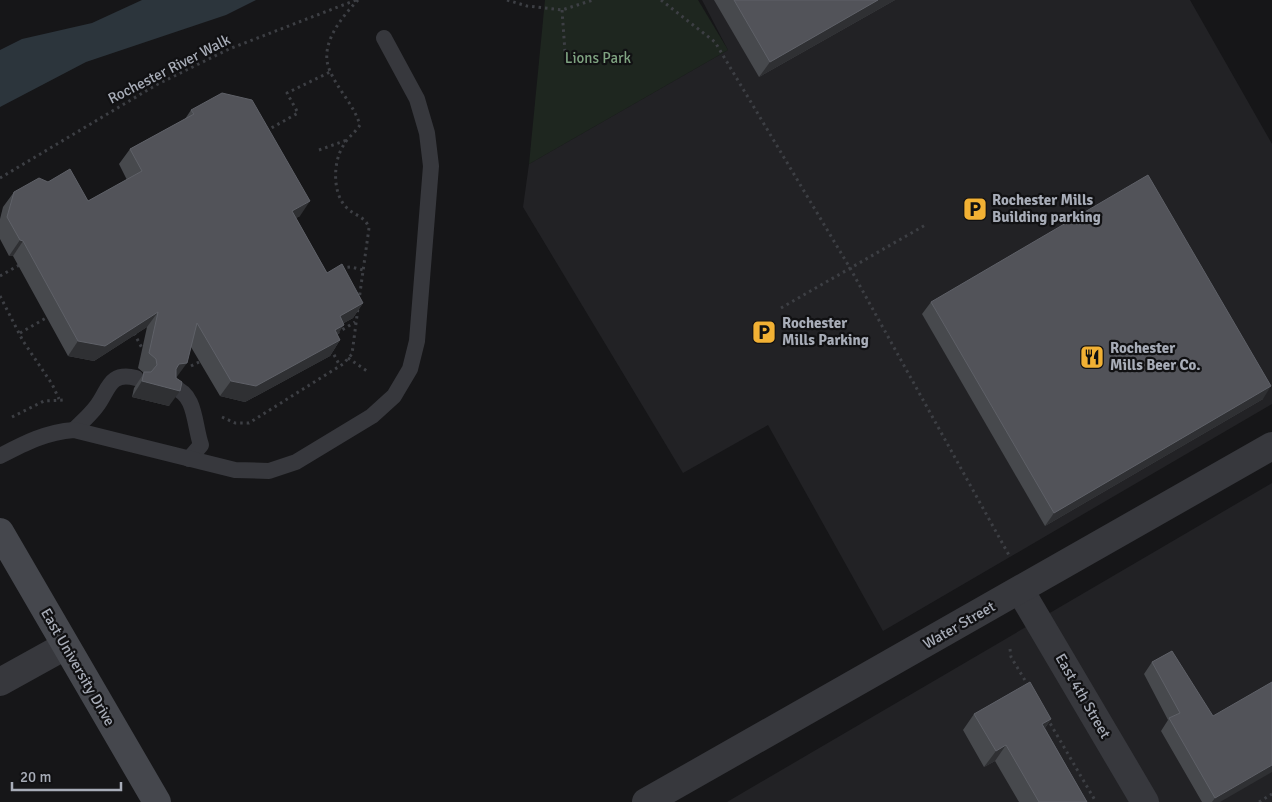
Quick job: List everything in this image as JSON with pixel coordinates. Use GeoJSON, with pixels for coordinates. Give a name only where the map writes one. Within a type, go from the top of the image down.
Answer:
{"type":"FeatureCollection","features":[{"type":"Feature","properties":{"kind":"street","name":"Water Street"},"geometry":{"type":"LineString","coordinates":[[646,802],[1272,446]]}},
{"type":"Feature","properties":{"kind":"street","name":"East University Drive"},"geometry":{"type":"LineString","coordinates":[[0,532],[156,802]]}},
{"type":"Feature","properties":{"kind":"street","name":"East 4th Street"},"geometry":{"type":"LineString","coordinates":[[1020,590],[1145,802]]}},
{"type":"Feature","properties":{"kind":"street"},"geometry":{"type":"LineString","coordinates":[[0,682],[65,646]]}},
{"type":"Feature","properties":{"kind":"lane"},"geometry":{"type":"LineString","coordinates":[[0,456],[26,442],[52,432],[74,430],[235,470],[270,470],[296,462],[372,416],[394,396],[410,369],[417,341],[431,166],[427,132],[417,99],[384,38]]}},
{"type":"Feature","properties":{"kind":"lane"},"geometry":{"type":"LineString","coordinates":[[74,430],[97,405],[109,383],[118,378],[129,376],[136,378]]}},
{"type":"Feature","properties":{"kind":"lane"},"geometry":{"type":"LineString","coordinates":[[174,388],[180,390],[192,404],[195,428],[201,445],[189,459]]}},
{"type":"Feature","properties":{"kind":"path"},"geometry":{"type":"LineString","coordinates":[[218,416],[235,423],[249,423],[340,366],[352,354],[368,228],[366,221],[347,208],[338,196],[335,186],[342,146],[360,125],[357,115],[330,72],[327,61],[330,43],[337,25],[357,0]]}},
{"type":"Feature","properties":{"kind":"path","name":"Rochester River Walk"},"geometry":{"type":"LineString","coordinates":[[0,178],[147,90],[188,69],[229,49],[357,0]]}},
{"type":"Feature","properties":{"kind":"path"},"geometry":{"type":"LineString","coordinates":[[507,0],[528,6],[562,10],[593,0]]}},
{"type":"Feature","properties":{"kind":"path"},"geometry":{"type":"LineString","coordinates":[[661,0],[715,42],[850,268],[1013,562]]}},
{"type":"Feature","properties":{"kind":"path"},"geometry":{"type":"LineString","coordinates":[[562,10],[565,52]]}},
{"type":"Feature","properties":{"kind":"path"},"geometry":{"type":"LineString","coordinates":[[261,134],[298,113],[288,93],[330,72]]}},
{"type":"Feature","properties":{"kind":"path"},"geometry":{"type":"LineString","coordinates":[[319,150],[348,140]]}},
{"type":"Feature","properties":{"kind":"path"},"geometry":{"type":"LineString","coordinates":[[781,308],[927,224]]}},
{"type":"Feature","properties":{"kind":"path"},"geometry":{"type":"LineString","coordinates":[[0,276],[22,263]]}},
{"type":"Feature","properties":{"kind":"path"},"geometry":{"type":"LineString","coordinates":[[339,269],[351,267],[362,270]]}},
{"type":"Feature","properties":{"kind":"path"},"geometry":{"type":"LineString","coordinates":[[0,296],[59,399]]}},
{"type":"Feature","properties":{"kind":"path"},"geometry":{"type":"LineString","coordinates":[[20,333],[46,318]]}},
{"type":"Feature","properties":{"kind":"path"},"geometry":{"type":"LineString","coordinates":[[331,336],[356,322]]}},
{"type":"Feature","properties":{"kind":"path"},"geometry":{"type":"LineString","coordinates":[[133,330],[143,350]]}},
{"type":"Feature","properties":{"kind":"path"},"geometry":{"type":"LineString","coordinates":[[327,344],[340,366]]}},
{"type":"Feature","properties":{"kind":"path"},"geometry":{"type":"LineString","coordinates":[[348,358],[367,371]]}},
{"type":"Feature","properties":{"kind":"path"},"geometry":{"type":"LineString","coordinates":[[186,369],[206,359]]}},
{"type":"Feature","properties":{"kind":"path"},"geometry":{"type":"LineString","coordinates":[[1010,649],[1011,657],[1031,691]]}},
{"type":"Feature","properties":{"kind":"path"},"geometry":{"type":"LineString","coordinates":[[1046,717],[1096,802]]}},
{"type":"Feature","properties":{"kind":"path"},"geometry":{"type":"LineString","coordinates":[[1259,802],[1272,794]]}},
{"type":"Feature","properties":{"kind":"shaded area"},"geometry":{"type":"Polygon","coordinates":[[[142,0],[256,0],[226,15],[86,62],[0,107],[0,50],[22,39],[92,23],[142,0]]]}},
{"type":"Feature","properties":{"kind":"shaded area"},"geometry":{"type":"Polygon","coordinates":[[[702,0],[1190,0],[1272,144],[1272,404],[883,631],[768,425],[683,473],[523,207],[529,164],[728,50],[702,0]]]}},
{"type":"Feature","properties":{"kind":"shaded area"},"geometry":{"type":"Polygon","coordinates":[[[1272,483],[1272,802],[727,802],[1272,483]]]}},
{"type":"Feature","properties":{"kind":"green space","name":"Lions Park"},"geometry":{"type":"Polygon","coordinates":[[[545,0],[698,0],[728,50],[529,164],[545,0]]]}},
{"type":"Feature","properties":{"kind":"building"},"geometry":{"type":"Polygon","coordinates":[[[734,0],[878,0],[770,62],[734,0]]]}},
{"type":"Feature","properties":{"kind":"building"},"geometry":{"type":"Polygon","coordinates":[[[222,93],[252,100],[310,201],[292,211],[327,273],[342,264],[363,303],[340,316],[344,325],[335,330],[340,340],[256,386],[231,381],[197,323],[187,363],[179,364],[176,369],[176,378],[182,382],[180,391],[142,381],[144,372],[151,372],[157,365],[156,359],[149,353],[158,312],[105,346],[78,341],[23,241],[20,240],[7,217],[14,192],[39,178],[48,182],[70,169],[88,201],[142,171],[130,149],[194,114],[191,110],[222,93]]]}},
{"type":"Feature","properties":{"kind":"building","name":"Rochester Mills Beer Co."},"geometry":{"type":"Polygon","coordinates":[[[1148,175],[1271,386],[1054,513],[931,302],[1148,175]]]}},
{"type":"Feature","properties":{"kind":"building"},"geometry":{"type":"Polygon","coordinates":[[[1172,651],[1213,716],[1272,682],[1272,765],[1215,798],[1169,718],[1180,713],[1152,662],[1172,651]]]}},
{"type":"Feature","properties":{"kind":"building"},"geometry":{"type":"Polygon","coordinates":[[[1030,682],[1051,719],[1042,724],[1087,802],[1039,802],[1006,745],[996,751],[974,714],[1030,682]]]}},
{"type":"Feature","properties":{"kind":"place","name":"Rochester Mills Building parking"},"geometry":{"type":"Point","coordinates":[975,209]}},
{"type":"Feature","properties":{"kind":"place","name":"Rochester Mills Parking"},"geometry":{"type":"Point","coordinates":[764,332]}},
{"type":"Feature","properties":{"kind":"place","name":"Rochester Mills Beer Co."},"geometry":{"type":"Point","coordinates":[1092,357]}}]}
